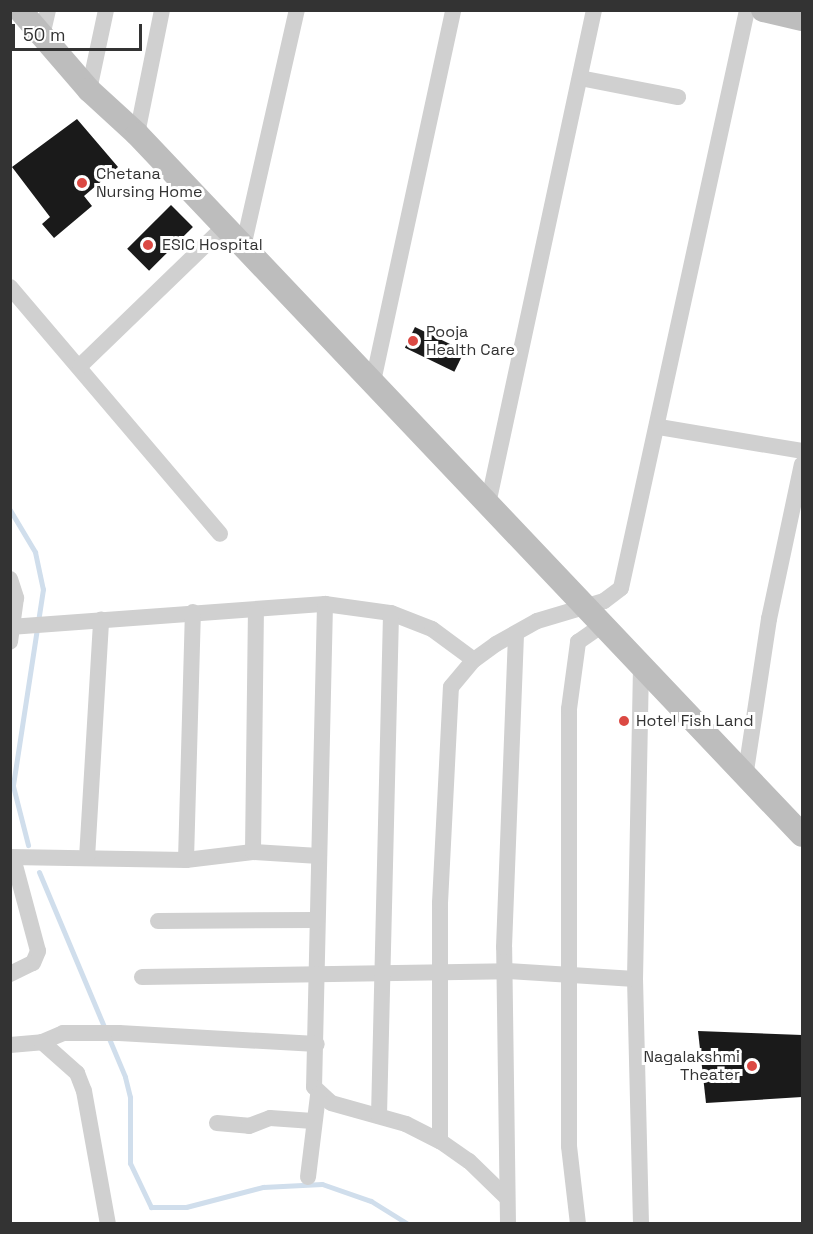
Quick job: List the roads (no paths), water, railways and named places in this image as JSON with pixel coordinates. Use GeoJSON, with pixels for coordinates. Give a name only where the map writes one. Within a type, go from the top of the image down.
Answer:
{"type":"FeatureCollection","features":[{"type":"Feature","properties":{"kind":"street"},"geometry":{"type":"LineString","coordinates":[[20,10],[89,90],[137,134],[372,386],[585,604],[641,666],[746,771],[802,835]]}},
{"type":"Feature","properties":{"kind":"street"},"geometry":{"type":"LineString","coordinates":[[42,36],[48,10]]}},
{"type":"Feature","properties":{"kind":"street"},"geometry":{"type":"LineString","coordinates":[[89,90],[106,10]]}},
{"type":"Feature","properties":{"kind":"street"},"geometry":{"type":"LineString","coordinates":[[137,134],[162,10]]}},
{"type":"Feature","properties":{"kind":"street"},"geometry":{"type":"LineString","coordinates":[[243,247],[297,10]]}},
{"type":"Feature","properties":{"kind":"street"},"geometry":{"type":"LineString","coordinates":[[372,386],[453,10]]}},
{"type":"Feature","properties":{"kind":"street"},"geometry":{"type":"LineString","coordinates":[[488,504],[594,10]]}},
{"type":"Feature","properties":{"kind":"street"},"geometry":{"type":"LineString","coordinates":[[440,1141],[440,974],[451,687],[474,660],[516,634],[585,604],[604,601],[621,588],[659,427],[747,10]]}},
{"type":"Feature","properties":{"kind":"street"},"geometry":{"type":"LineString","coordinates":[[763,10],[802,18]]}},
{"type":"Feature","properties":{"kind":"street"},"geometry":{"type":"LineString","coordinates":[[580,78],[678,98]]}},
{"type":"Feature","properties":{"kind":"street"},"geometry":{"type":"LineString","coordinates":[[80,366],[223,228]]}},
{"type":"Feature","properties":{"kind":"street"},"geometry":{"type":"LineString","coordinates":[[10,287],[80,366],[220,534]]}},
{"type":"Feature","properties":{"kind":"street"},"geometry":{"type":"LineString","coordinates":[[659,427],[802,451]]}},
{"type":"Feature","properties":{"kind":"street"},"geometry":{"type":"LineString","coordinates":[[746,771],[770,619],[802,464]]}},
{"type":"Feature","properties":{"kind":"street"},"geometry":{"type":"LineString","coordinates":[[10,579],[17,630],[50,622],[325,604],[392,613],[432,629],[474,660]]}},
{"type":"Feature","properties":{"kind":"street"},"geometry":{"type":"LineString","coordinates":[[308,1177],[313,1121],[318,1095],[316,971],[325,604]]}},
{"type":"Feature","properties":{"kind":"street"},"geometry":{"type":"LineString","coordinates":[[253,852],[256,610]]}},
{"type":"Feature","properties":{"kind":"street"},"geometry":{"type":"LineString","coordinates":[[186,860],[193,612]]}},
{"type":"Feature","properties":{"kind":"street"},"geometry":{"type":"LineString","coordinates":[[379,1116],[392,613]]}},
{"type":"Feature","properties":{"kind":"street"},"geometry":{"type":"LineString","coordinates":[[87,858],[101,619]]}},
{"type":"Feature","properties":{"kind":"street"},"geometry":{"type":"LineString","coordinates":[[578,1224],[569,1146],[567,975],[569,709],[578,642],[603,625]]}},
{"type":"Feature","properties":{"kind":"street"},"geometry":{"type":"LineString","coordinates":[[508,1224],[506,1197],[507,971],[516,634]]}},
{"type":"Feature","properties":{"kind":"street"},"geometry":{"type":"LineString","coordinates":[[640,1224],[635,979],[641,666]]}},
{"type":"Feature","properties":{"kind":"street"},"geometry":{"type":"LineString","coordinates":[[11,973],[33,963],[38,951],[12,857],[186,860],[253,852],[319,856]]}},
{"type":"Feature","properties":{"kind":"street"},"geometry":{"type":"LineString","coordinates":[[158,921],[317,920]]}},
{"type":"Feature","properties":{"kind":"street"},"geometry":{"type":"LineString","coordinates":[[142,977],[316,971],[440,974],[507,971],[635,979]]}},
{"type":"Feature","properties":{"kind":"street"},"geometry":{"type":"LineString","coordinates":[[10,1045],[42,1042],[63,1033],[111,1033],[317,1044]]}},
{"type":"Feature","properties":{"kind":"street"},"geometry":{"type":"LineString","coordinates":[[42,1042],[66,1060],[84,1091],[108,1224]]}},
{"type":"Feature","properties":{"kind":"street"},"geometry":{"type":"LineString","coordinates":[[318,1095],[379,1116],[440,1141],[506,1197]]}},
{"type":"Feature","properties":{"kind":"street"},"geometry":{"type":"LineString","coordinates":[[217,1123],[249,1126],[270,1118],[313,1121]]}},
{"type":"Feature","properties":{"kind":"waterway"},"geometry":{"type":"LineString","coordinates":[[10,510],[35,552],[43,589],[13,786],[28,845]]}},
{"type":"Feature","properties":{"kind":"waterway"},"geometry":{"type":"LineString","coordinates":[[39,872],[125,1077],[130,1097],[130,1163],[151,1207],[186,1207],[263,1187],[322,1184],[371,1201],[408,1224]]}},
{"type":"Feature","properties":{"kind":"place","name":"Chetana Nursing Home"},"geometry":{"type":"Point","coordinates":[82,183]}},
{"type":"Feature","properties":{"kind":"place","name":"ESIC Hospital"},"geometry":{"type":"Point","coordinates":[148,245]}},
{"type":"Feature","properties":{"kind":"place","name":"Pooja Health Care"},"geometry":{"type":"Point","coordinates":[413,341]}},
{"type":"Feature","properties":{"kind":"place","name":"Hotel Fish Land"},"geometry":{"type":"Point","coordinates":[624,721]}},
{"type":"Feature","properties":{"kind":"place","name":"Nagalakshmi Theater"},"geometry":{"type":"Point","coordinates":[752,1066]}}]}
